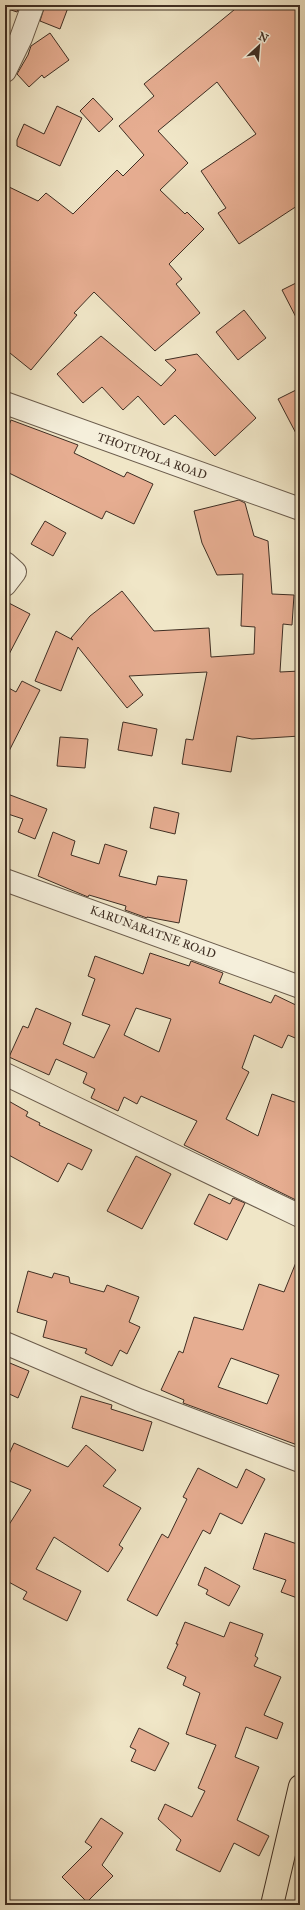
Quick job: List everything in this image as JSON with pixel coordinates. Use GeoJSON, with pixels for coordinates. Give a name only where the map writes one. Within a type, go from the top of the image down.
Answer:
{"type":"FeatureCollection","features":[{"type":"Feature","properties":{"kind":"highway"},"geometry":{"type":"LineString","coordinates":[[272,1905],[300,1786]]}},
{"type":"Feature","properties":{"kind":"street"},"geometry":{"type":"LineString","coordinates":[[5,71],[21,38],[33,5]]}},
{"type":"Feature","properties":{"kind":"street","name":"THOTUPOLA ROAD"},"geometry":{"type":"LineString","coordinates":[[6,405],[300,508]]}},
{"type":"Feature","properties":{"kind":"street"},"geometry":{"type":"LineString","coordinates":[[5,563],[15,572],[5,586]]}},
{"type":"Feature","properties":{"kind":"street","name":"KARUNARATNE ROAD"},"geometry":{"type":"LineString","coordinates":[[5,880],[300,987]]}},
{"type":"Feature","properties":{"kind":"street"},"geometry":{"type":"LineString","coordinates":[[5,1074],[300,1216]]}},
{"type":"Feature","properties":{"kind":"street"},"geometry":{"type":"LineString","coordinates":[[5,1343],[139,1400],[300,1461]]}},
{"type":"Feature","properties":{"kind":"building"},"geometry":{"type":"Polygon","coordinates":[[[5,5],[20,5],[17,12],[5,8],[5,5]]]}},
{"type":"Feature","properties":{"kind":"building"},"geometry":{"type":"Polygon","coordinates":[[[45,5],[69,5],[60,29],[40,21],[45,5]]]}},
{"type":"Feature","properties":{"kind":"building"},"geometry":{"type":"Polygon","coordinates":[[[240,5],[300,5],[300,204],[239,244],[218,213],[226,208],[201,171],[256,134],[217,82],[158,131],[188,163],[160,190],[185,214],[187,212],[204,229],[169,264],[182,279],[176,284],[200,313],[155,351],[94,292],[74,313],[77,315],[31,370],[5,349],[5,185],[38,201],[46,193],[73,214],[117,170],[123,176],[144,155],[119,126],[154,96],[144,84],[240,5]]]}},
{"type":"Feature","properties":{"kind":"building"},"geometry":{"type":"Polygon","coordinates":[[[50,33],[69,60],[44,78],[42,75],[29,87],[17,74],[28,55],[31,46],[50,33]]]}},
{"type":"Feature","properties":{"kind":"building"},"geometry":{"type":"Polygon","coordinates":[[[93,98],[113,119],[99,132],[80,111],[93,98]]]}},
{"type":"Feature","properties":{"kind":"building"},"geometry":{"type":"Polygon","coordinates":[[[57,106],[82,118],[60,166],[17,146],[17,140],[24,124],[44,134],[57,106]]]}},
{"type":"Feature","properties":{"kind":"building"},"geometry":{"type":"Polygon","coordinates":[[[300,281],[300,325],[282,290],[300,281]]]}},
{"type":"Feature","properties":{"kind":"building"},"geometry":{"type":"Polygon","coordinates":[[[244,310],[266,338],[238,360],[216,332],[244,310]]]}},
{"type":"Feature","properties":{"kind":"building"},"geometry":{"type":"Polygon","coordinates":[[[101,336],[161,386],[176,370],[165,360],[197,354],[256,418],[215,456],[175,415],[164,425],[138,396],[123,410],[102,387],[83,403],[57,374],[101,336]]]}},
{"type":"Feature","properties":{"kind":"building"},"geometry":{"type":"Polygon","coordinates":[[[300,388],[300,441],[278,399],[300,388]]]}},
{"type":"Feature","properties":{"kind":"building"},"geometry":{"type":"Polygon","coordinates":[[[11,420],[78,445],[74,453],[124,477],[127,472],[153,484],[134,524],[106,511],[102,519],[5,471],[5,436],[11,420]]]}},
{"type":"Feature","properties":{"kind":"building"},"geometry":{"type":"Polygon","coordinates":[[[239,500],[245,503],[254,536],[268,541],[272,594],[294,595],[292,625],[283,624],[280,672],[300,671],[300,736],[252,739],[237,736],[231,772],[182,764],[186,739],[193,740],[207,672],[129,676],[143,695],[127,708],[78,647],[61,691],[35,681],[56,631],[73,640],[71,638],[90,616],[122,591],[154,631],[209,628],[211,657],[254,654],[255,627],[241,626],[243,574],[217,575],[202,543],[194,511],[239,500]]]}},
{"type":"Feature","properties":{"kind":"building"},"geometry":{"type":"Polygon","coordinates":[[[45,521],[66,533],[53,556],[31,544],[45,521]]]}},
{"type":"Feature","properties":{"kind":"building"},"geometry":{"type":"Polygon","coordinates":[[[5,601],[30,614],[5,662],[5,601]]]}},
{"type":"Feature","properties":{"kind":"building"},"geometry":{"type":"Polygon","coordinates":[[[22,681],[40,690],[5,759],[5,686],[16,692],[22,681]]]}},
{"type":"Feature","properties":{"kind":"building"},"geometry":{"type":"Polygon","coordinates":[[[123,722],[157,729],[152,756],[118,750],[123,722]]]}},
{"type":"Feature","properties":{"kind":"building"},"geometry":{"type":"Polygon","coordinates":[[[60,737],[88,739],[85,768],[57,766],[60,737]]]}},
{"type":"Feature","properties":{"kind":"building"},"geometry":{"type":"Polygon","coordinates":[[[5,793],[47,809],[35,839],[18,832],[23,819],[5,813],[5,793]]]}},
{"type":"Feature","properties":{"kind":"building"},"geometry":{"type":"Polygon","coordinates":[[[154,807],[179,813],[175,834],[150,828],[154,807]]]}},
{"type":"Feature","properties":{"kind":"building"},"geometry":{"type":"Polygon","coordinates":[[[53,832],[75,841],[71,855],[99,864],[105,844],[127,851],[119,876],[156,885],[158,876],[187,880],[179,923],[147,918],[125,910],[126,906],[89,895],[88,897],[38,876],[53,832]]]}},
{"type":"Feature","properties":{"kind":"building"},"geometry":{"type":"Polygon","coordinates":[[[150,953],[189,966],[191,961],[223,973],[219,983],[271,1003],[275,995],[300,1007],[300,1040],[288,1035],[282,1048],[254,1035],[242,1068],[249,1072],[226,1119],[258,1136],[272,1094],[300,1104],[300,1202],[184,1145],[197,1121],[141,1096],[137,1104],[124,1097],[118,1111],[91,1098],[95,1089],[83,1083],[87,1073],[56,1059],[49,1075],[9,1057],[23,1026],[28,1028],[36,1008],[71,1023],[63,1044],[94,1058],[110,1025],[82,1015],[95,979],[88,976],[95,956],[143,974],[150,953]],[[136,1008],[124,1035],[159,1052],[171,1019],[136,1008]]]}},
{"type":"Feature","properties":{"kind":"building"},"geometry":{"type":"Polygon","coordinates":[[[5,1099],[28,1112],[26,1116],[40,1123],[39,1125],[92,1150],[82,1170],[68,1163],[58,1182],[5,1153],[5,1099]]]}},
{"type":"Feature","properties":{"kind":"building"},"geometry":{"type":"Polygon","coordinates":[[[136,1156],[171,1174],[142,1229],[107,1211],[136,1156]]]}},
{"type":"Feature","properties":{"kind":"building"},"geometry":{"type":"Polygon","coordinates":[[[209,1194],[230,1204],[233,1198],[245,1203],[227,1240],[194,1224],[209,1194]]]}},
{"type":"Feature","properties":{"kind":"building"},"geometry":{"type":"Polygon","coordinates":[[[299,1255],[300,1446],[183,1403],[184,1400],[161,1390],[179,1351],[183,1353],[194,1317],[243,1330],[259,1284],[284,1292],[299,1255]],[[231,1358],[218,1387],[267,1404],[279,1375],[231,1358]]]}},
{"type":"Feature","properties":{"kind":"building"},"geometry":{"type":"Polygon","coordinates":[[[28,1271],[52,1278],[54,1273],[69,1277],[70,1283],[104,1292],[107,1285],[139,1297],[129,1322],[140,1327],[127,1354],[120,1350],[112,1366],[85,1353],[87,1349],[43,1337],[47,1321],[17,1312],[28,1271]]]}},
{"type":"Feature","properties":{"kind":"building"},"geometry":{"type":"Polygon","coordinates":[[[5,1361],[29,1371],[18,1398],[5,1392],[5,1361]]]}},
{"type":"Feature","properties":{"kind":"building"},"geometry":{"type":"Polygon","coordinates":[[[81,1396],[112,1405],[111,1409],[152,1422],[143,1451],[72,1428],[81,1396]]]}},
{"type":"Feature","properties":{"kind":"building"},"geometry":{"type":"Polygon","coordinates":[[[14,1443],[68,1467],[86,1445],[116,1470],[103,1486],[141,1508],[119,1545],[123,1548],[108,1572],[54,1537],[36,1569],[81,1591],[67,1621],[23,1599],[27,1592],[5,1580],[5,1531],[31,1490],[5,1479],[5,1463],[14,1443]]]}},
{"type":"Feature","properties":{"kind":"building"},"geometry":{"type":"Polygon","coordinates":[[[198,1468],[237,1488],[246,1469],[265,1479],[242,1524],[220,1513],[210,1534],[203,1530],[157,1616],[127,1600],[162,1534],[168,1538],[187,1499],[183,1497],[198,1468]]]}},
{"type":"Feature","properties":{"kind":"building"},"geometry":{"type":"Polygon","coordinates":[[[265,1533],[300,1545],[300,1599],[281,1592],[286,1580],[253,1569],[265,1533]]]}},
{"type":"Feature","properties":{"kind":"building"},"geometry":{"type":"Polygon","coordinates":[[[205,1567],[240,1586],[229,1606],[206,1594],[208,1590],[198,1585],[205,1567]]]}},
{"type":"Feature","properties":{"kind":"building"},"geometry":{"type":"Polygon","coordinates":[[[185,1622],[224,1637],[230,1622],[263,1634],[255,1656],[258,1658],[254,1666],[281,1677],[264,1715],[283,1723],[277,1739],[246,1727],[235,1757],[259,1767],[237,1820],[269,1836],[259,1856],[234,1843],[220,1872],[176,1850],[181,1840],[158,1819],[165,1804],[192,1817],[205,1791],[198,1788],[216,1745],[186,1734],[200,1693],[183,1685],[186,1677],[167,1668],[178,1644],[176,1644],[185,1622]]]}},
{"type":"Feature","properties":{"kind":"building"},"geometry":{"type":"Polygon","coordinates":[[[139,1728],[169,1743],[155,1771],[131,1761],[136,1750],[130,1747],[139,1728]]]}},
{"type":"Feature","properties":{"kind":"building"},"geometry":{"type":"Polygon","coordinates":[[[101,1818],[123,1833],[102,1865],[113,1876],[87,1902],[62,1877],[92,1847],[85,1842],[101,1818]]]}}]}
